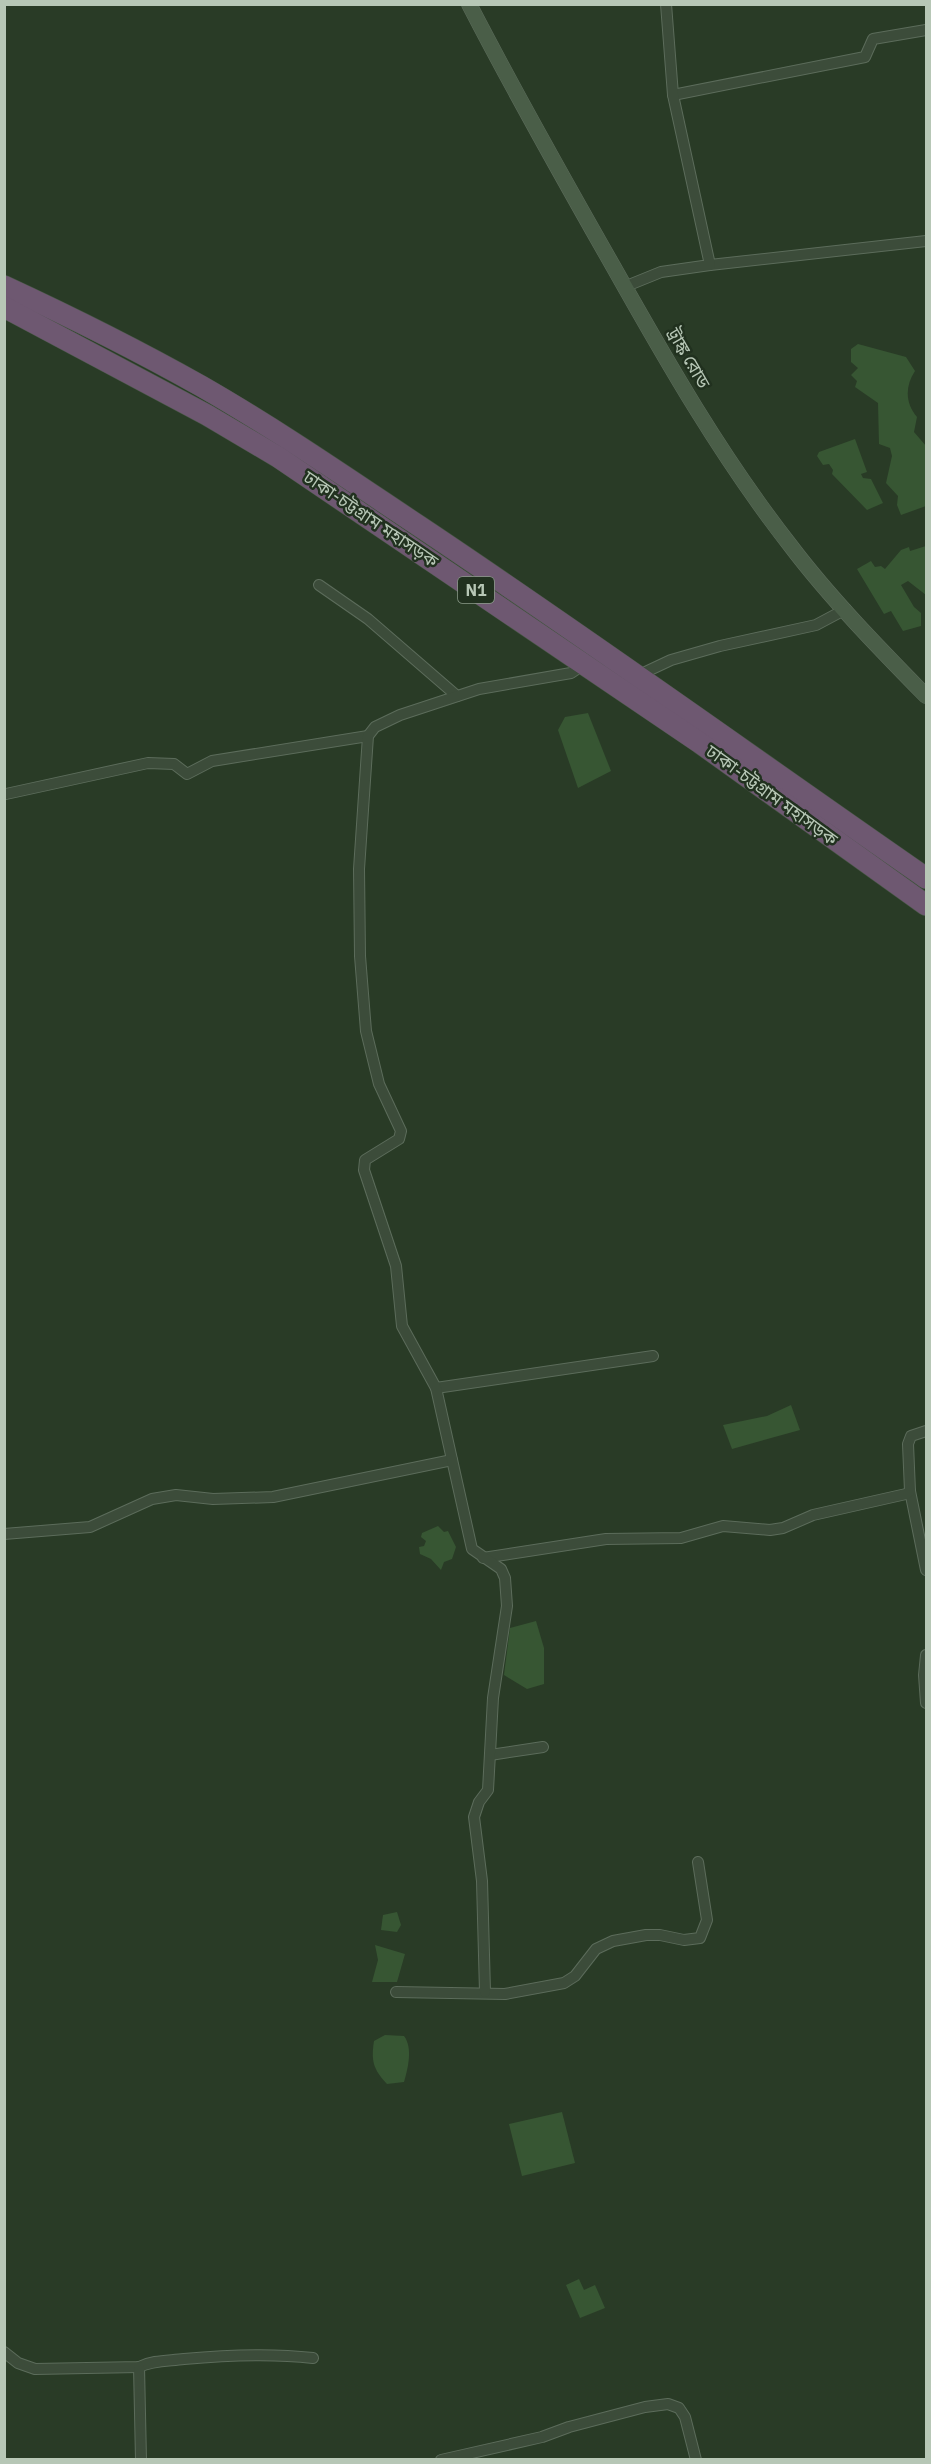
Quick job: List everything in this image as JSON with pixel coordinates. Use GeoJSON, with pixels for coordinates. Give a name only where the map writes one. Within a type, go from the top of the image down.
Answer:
{"type":"FeatureCollection","features":[{"type":"Feature","properties":{"kind":"highway","name":"ঢাকা-চট্টগ্রাম মহাসড়ক"},"geometry":{"type":"LineString","coordinates":[[4,286],[63,314],[199,386],[285,436],[503,582],[927,878]]}},
{"type":"Feature","properties":{"kind":"highway","name":"ঢাকা-চট্টগ্রাম মহাসড়ক"},"geometry":{"type":"LineString","coordinates":[[4,307],[207,415],[278,457],[700,743],[927,905]]}},
{"type":"Feature","properties":{"kind":"main road","name":"ট্রাঙ্ক রোড"},"geometry":{"type":"LineString","coordinates":[[469,4],[518,99],[624,287],[732,466],[791,547],[927,696]]}},
{"type":"Feature","properties":{"kind":"street"},"geometry":{"type":"LineString","coordinates":[[666,4],[673,95],[710,265]]}},
{"type":"Feature","properties":{"kind":"street"},"geometry":{"type":"LineString","coordinates":[[673,95],[865,57],[873,39],[927,30]]}},
{"type":"Feature","properties":{"kind":"street"},"geometry":{"type":"LineString","coordinates":[[624,287],[661,272],[927,241]]}},
{"type":"Feature","properties":{"kind":"street"},"geometry":{"type":"LineString","coordinates":[[319,585],[368,619],[457,696]]}},
{"type":"Feature","properties":{"kind":"street"},"geometry":{"type":"LineString","coordinates":[[636,676],[671,660],[720,646],[816,625],[846,609]]}},
{"type":"Feature","properties":{"kind":"street"},"geometry":{"type":"LineString","coordinates":[[485,1992],[482,1881],[474,1817],[479,1802],[488,1790],[493,1698],[506,1597],[506,1578],[501,1569],[472,1549],[436,1388],[402,1326],[396,1266],[364,1170],[365,1160],[399,1139],[401,1131],[379,1084],[366,1030],[360,956],[359,869],[368,736],[375,727],[400,715],[457,696],[479,689],[571,673],[583,665]]}},
{"type":"Feature","properties":{"kind":"street"},"geometry":{"type":"LineString","coordinates":[[6,794],[148,763],[174,764],[187,774],[212,762],[368,736]]}},
{"type":"Feature","properties":{"kind":"street"},"geometry":{"type":"LineString","coordinates":[[436,1388],[653,1356]]}},
{"type":"Feature","properties":{"kind":"street"},"geometry":{"type":"LineString","coordinates":[[927,1431],[910,1436],[908,1444],[910,1491],[927,1570]]}},
{"type":"Feature","properties":{"kind":"street"},"geometry":{"type":"LineString","coordinates":[[4,1534],[90,1527],[152,1499],[176,1495],[213,1499],[273,1497],[452,1460]]}},
{"type":"Feature","properties":{"kind":"street"},"geometry":{"type":"LineString","coordinates":[[483,1558],[606,1539],[681,1538],[723,1526],[770,1530],[783,1528],[813,1515],[906,1494],[910,1491]]}},
{"type":"Feature","properties":{"kind":"street"},"geometry":{"type":"LineString","coordinates":[[927,1654],[924,1675],[927,1703]]}},
{"type":"Feature","properties":{"kind":"street"},"geometry":{"type":"LineString","coordinates":[[490,1755],[543,1747]]}},
{"type":"Feature","properties":{"kind":"street"},"geometry":{"type":"LineString","coordinates":[[396,1992],[505,1994],[564,1983],[575,1976],[596,1949],[613,1941],[646,1935],[660,1935],[684,1940],[700,1938],[707,1920],[698,1862]]}},
{"type":"Feature","properties":{"kind":"street"},"geometry":{"type":"LineString","coordinates":[[4,2352],[18,2363],[35,2369],[139,2367],[148,2363],[203,2357],[285,2354],[313,2358]]}},
{"type":"Feature","properties":{"kind":"street"},"geometry":{"type":"LineString","coordinates":[[139,2367],[141,2460]]}},
{"type":"Feature","properties":{"kind":"street"},"geometry":{"type":"LineString","coordinates":[[441,2460],[542,2437],[569,2427],[645,2407],[668,2404],[679,2408],[685,2417],[696,2460]]}},
{"type":"Feature","properties":{"kind":"shaded area"},"geometry":{"type":"Polygon","coordinates":[[[858,344],[906,357],[915,371],[909,383],[908,400],[917,417],[914,432],[926,446],[926,506],[901,515],[897,505],[898,496],[886,483],[892,456],[890,448],[879,444],[878,403],[855,387],[857,381],[851,375],[858,368],[851,362],[851,349],[858,344]]]}},
{"type":"Feature","properties":{"kind":"shaded area"},"geometry":{"type":"Polygon","coordinates":[[[855,439],[867,472],[861,474],[863,478],[871,479],[883,503],[867,510],[832,474],[833,470],[829,464],[823,465],[817,456],[819,452],[855,439]]]}},
{"type":"Feature","properties":{"kind":"shaded area"},"geometry":{"type":"Polygon","coordinates":[[[926,546],[926,595],[908,581],[901,585],[914,607],[921,613],[921,626],[903,631],[891,611],[884,614],[857,569],[871,561],[875,567],[881,566],[885,569],[901,550],[909,547],[910,551],[926,546]]]}},
{"type":"Feature","properties":{"kind":"shaded area"},"geometry":{"type":"Polygon","coordinates":[[[588,713],[611,771],[578,788],[558,730],[565,717],[588,713]]]}},
{"type":"Feature","properties":{"kind":"shaded area"},"geometry":{"type":"Polygon","coordinates":[[[791,1405],[800,1430],[732,1449],[723,1425],[767,1416],[791,1405]]]}},
{"type":"Feature","properties":{"kind":"shaded area"},"geometry":{"type":"Polygon","coordinates":[[[438,1526],[444,1532],[448,1531],[456,1547],[452,1559],[444,1562],[441,1570],[431,1559],[420,1554],[419,1547],[424,1546],[426,1541],[421,1537],[422,1533],[438,1526]]]}},
{"type":"Feature","properties":{"kind":"shaded area"},"geometry":{"type":"Polygon","coordinates":[[[536,1621],[544,1648],[544,1684],[527,1689],[504,1675],[510,1628],[536,1621]]]}},
{"type":"Feature","properties":{"kind":"shaded area"},"geometry":{"type":"Polygon","coordinates":[[[397,1912],[401,1925],[397,1932],[381,1930],[383,1915],[397,1912]]]}},
{"type":"Feature","properties":{"kind":"shaded area"},"geometry":{"type":"Polygon","coordinates":[[[375,1945],[405,1954],[397,1982],[372,1982],[378,1960],[375,1945]]]}},
{"type":"Feature","properties":{"kind":"shaded area"},"geometry":{"type":"Polygon","coordinates":[[[385,2035],[404,2036],[407,2041],[409,2058],[404,2082],[387,2084],[376,2069],[373,2059],[374,2041],[385,2035]]]}},
{"type":"Feature","properties":{"kind":"shaded area"},"geometry":{"type":"Polygon","coordinates":[[[562,2112],[575,2163],[522,2176],[509,2124],[562,2112]]]}},
{"type":"Feature","properties":{"kind":"shaded area"},"geometry":{"type":"Polygon","coordinates":[[[579,2279],[584,2290],[595,2285],[605,2308],[580,2318],[566,2285],[579,2279]]]}}]}
